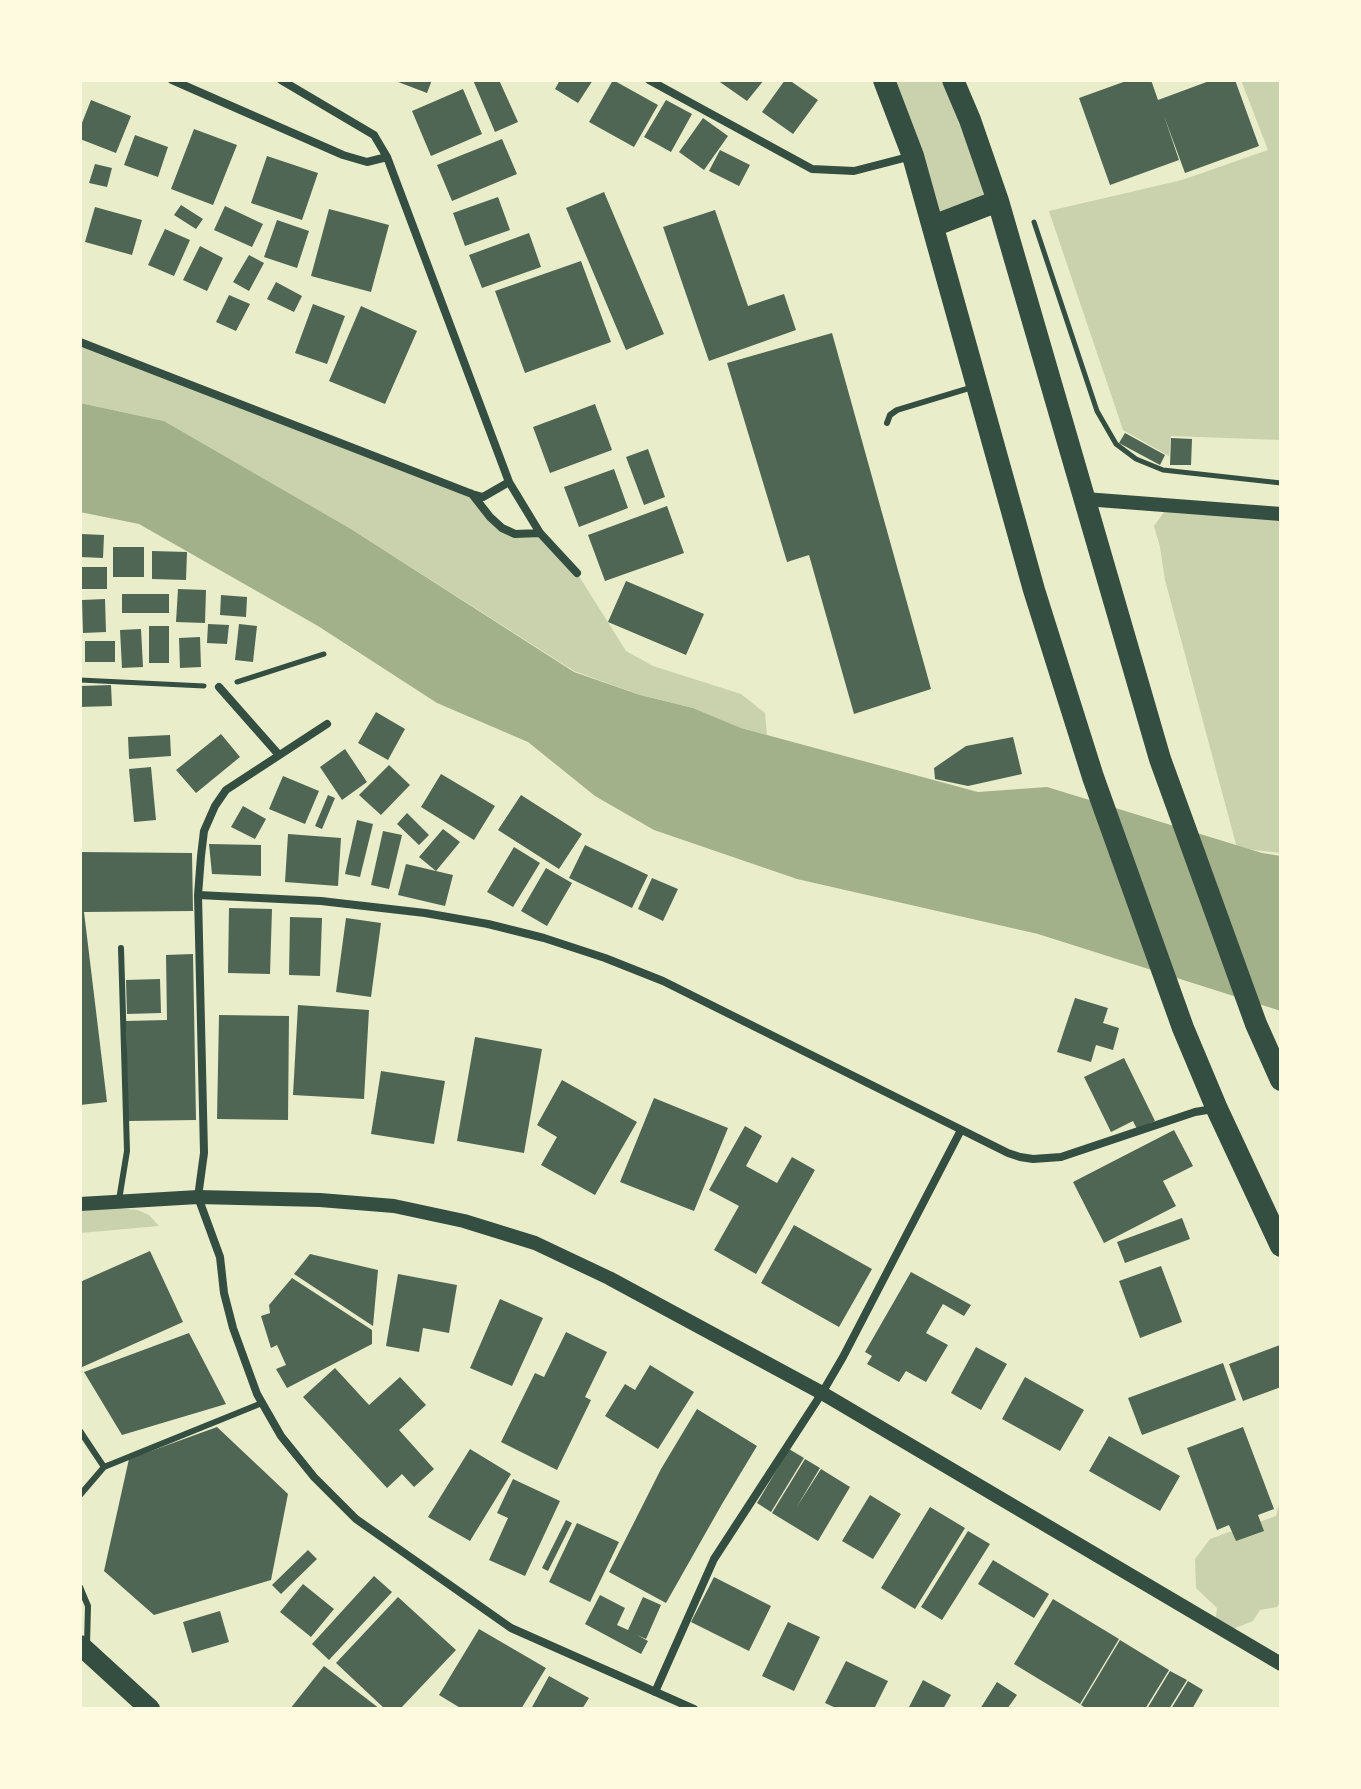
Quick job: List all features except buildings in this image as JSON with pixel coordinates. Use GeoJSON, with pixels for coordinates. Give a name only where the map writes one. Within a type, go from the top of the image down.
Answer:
{"type":"FeatureCollection","features":[{"type":"Feature","properties":{"kind":"highway"},"geometry":{"type":"LineString","coordinates":[[884,80],[913,156],[1034,590],[1093,777],[1183,1028],[1281,1246]]}},
{"type":"Feature","properties":{"kind":"highway"},"geometry":{"type":"LineString","coordinates":[[953,80],[998,201],[1160,759],[1256,1024],[1281,1080]]}},
{"type":"Feature","properties":{"kind":"highway"},"geometry":{"type":"LineString","coordinates":[[933,226],[998,201]]}},
{"type":"Feature","properties":{"kind":"main road"},"geometry":{"type":"LineString","coordinates":[[84,1648],[150,1709]]}},
{"type":"Feature","properties":{"kind":"street"},"geometry":{"type":"LineString","coordinates":[[172,80],[343,155],[367,162],[387,157]]}},
{"type":"Feature","properties":{"kind":"street"},"geometry":{"type":"LineString","coordinates":[[281,80],[374,135],[387,157],[509,482],[540,533],[577,573]]}},
{"type":"Feature","properties":{"kind":"street"},"geometry":{"type":"LineString","coordinates":[[649,80],[812,169],[854,171],[913,156]]}},
{"type":"Feature","properties":{"kind":"street"},"geometry":{"type":"LineString","coordinates":[[80,342],[472,494],[483,497],[509,482]]}},
{"type":"Feature","properties":{"kind":"street"},"geometry":{"type":"LineString","coordinates":[[472,494],[502,528],[515,534],[540,533]]}},
{"type":"Feature","properties":{"kind":"street"},"geometry":{"type":"LineString","coordinates":[[1085,499],[1281,514]]}},
{"type":"Feature","properties":{"kind":"street"},"geometry":{"type":"LineString","coordinates":[[219,687],[279,755]]}},
{"type":"Feature","properties":{"kind":"street"},"geometry":{"type":"LineString","coordinates":[[327,724],[226,790],[204,831],[198,895],[204,1153],[198,1197],[220,1257],[224,1293],[233,1328],[257,1394],[281,1436],[314,1477],[356,1519],[511,1628],[694,1709]]}},
{"type":"Feature","properties":{"kind":"street"},"geometry":{"type":"LineString","coordinates":[[198,895],[373,906],[488,924],[544,938],[663,981],[1020,1157],[1061,1157],[1195,1112],[1217,1109]]}},
{"type":"Feature","properties":{"kind":"street"},"geometry":{"type":"LineString","coordinates":[[655,1692],[714,1559],[843,1357],[961,1130]]}},
{"type":"Feature","properties":{"kind":"street"},"geometry":{"type":"LineString","coordinates":[[80,1204],[198,1197],[320,1200],[394,1206],[464,1221],[535,1243],[609,1278],[822,1393],[1281,1664]]}},
{"type":"Feature","properties":{"kind":"lane"},"geometry":{"type":"LineString","coordinates":[[887,423],[890,415],[897,410],[978,385]]}},
{"type":"Feature","properties":{"kind":"lane"},"geometry":{"type":"LineString","coordinates":[[119,1200],[127,1151],[121,948]]}},
{"type":"Feature","properties":{"kind":"lane"},"geometry":{"type":"LineString","coordinates":[[80,1495],[104,1467],[262,1403]]}},
{"type":"Feature","properties":{"kind":"lane"},"geometry":{"type":"LineString","coordinates":[[80,1431],[104,1467]]}},
{"type":"Feature","properties":{"kind":"lane"},"geometry":{"type":"LineString","coordinates":[[80,1587],[88,1606],[84,1648]]}},
{"type":"Feature","properties":{"kind":"path"},"geometry":{"type":"LineString","coordinates":[[1032,215],[1097,411],[1116,444],[1136,459],[1163,470],[1281,483]]}},
{"type":"Feature","properties":{"kind":"shaded area"},"geometry":{"type":"Polygon","coordinates":[[[884,80],[958,80],[998,201],[933,226],[884,80]]]}},
{"type":"Feature","properties":{"kind":"shaded area"},"geometry":{"type":"Polygon","coordinates":[[[1241,80],[1281,80],[1281,440],[1171,436],[1169,456],[1123,430],[1049,211],[1182,180],[1268,150],[1241,80]]]}},
{"type":"Feature","properties":{"kind":"shaded area"},"geometry":{"type":"Polygon","coordinates":[[[80,341],[472,494],[502,528],[524,534],[540,533],[577,573],[626,651],[653,666],[741,694],[765,713],[767,735],[574,671],[351,529],[164,421],[80,403],[80,341]]]}},
{"type":"Feature","properties":{"kind":"shaded area"},"geometry":{"type":"Polygon","coordinates":[[[80,403],[164,421],[351,529],[574,672],[640,695],[693,708],[741,728],[978,792],[1047,787],[1262,853],[1281,856],[1281,1011],[1038,934],[797,879],[654,830],[595,796],[528,742],[437,703],[318,626],[139,524],[80,512],[80,403]]]}},
{"type":"Feature","properties":{"kind":"shaded area"},"geometry":{"type":"Polygon","coordinates":[[[1167,508],[1281,517],[1281,853],[1237,848],[1165,580],[1154,526],[1167,508]]]}},
{"type":"Feature","properties":{"kind":"shaded area"},"geometry":{"type":"Polygon","coordinates":[[[108,1207],[138,1210],[149,1215],[159,1226],[80,1233],[80,1210],[108,1207]]]}},
{"type":"Feature","properties":{"kind":"shaded area"},"geometry":{"type":"Polygon","coordinates":[[[1281,1497],[1281,1601],[1277,1607],[1260,1610],[1253,1621],[1228,1631],[1215,1624],[1217,1608],[1196,1588],[1195,1559],[1210,1539],[1229,1532],[1248,1533],[1254,1524],[1276,1516],[1281,1497]]]}}]}
